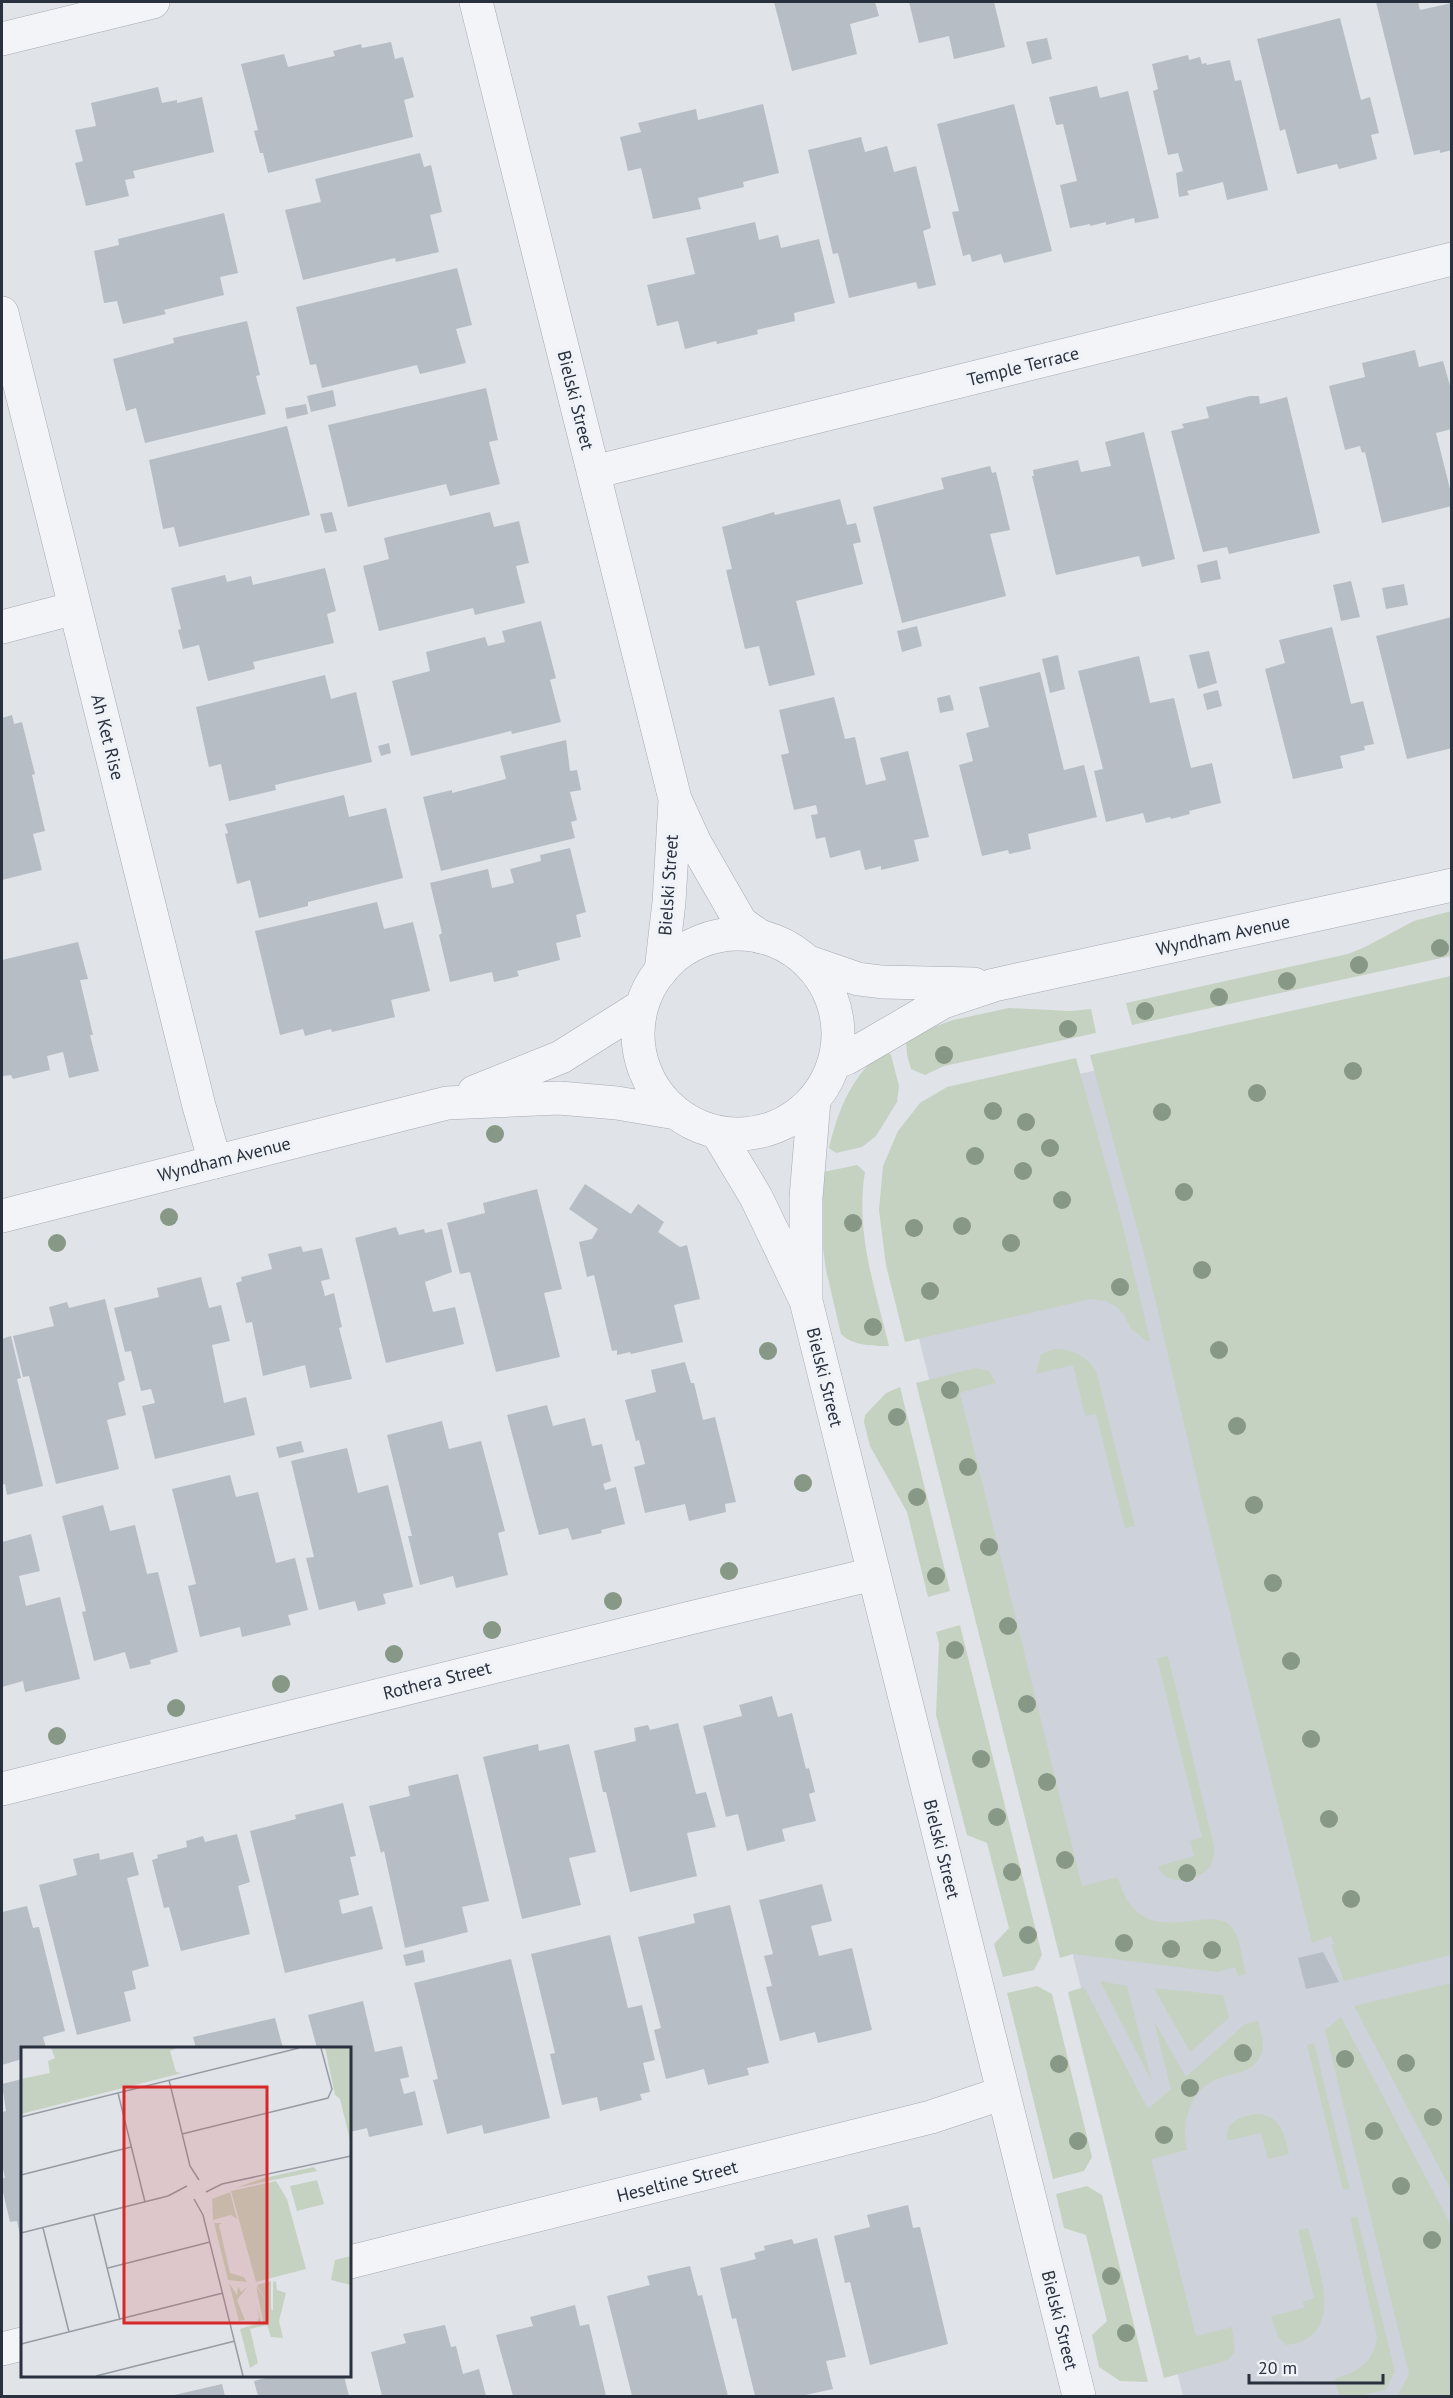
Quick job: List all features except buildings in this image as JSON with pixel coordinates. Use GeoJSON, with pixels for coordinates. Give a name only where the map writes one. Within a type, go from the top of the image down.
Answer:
{"type":"FeatureCollection","features":[{"type":"Feature","properties":{"kind":"street"},"geometry":{"type":"LineString","coordinates":[[2,39],[153,2]]}},
{"type":"Feature","properties":{"kind":"street","name":"Bielski Street"},"geometry":{"type":"LineString","coordinates":[[476,2],[675,799],[695,843],[741,923],[761,937]]}},
{"type":"Feature","properties":{"kind":"street","name":"Temple Terrace"},"geometry":{"type":"LineString","coordinates":[[594,472],[1452,259]]}},
{"type":"Feature","properties":{"kind":"street","name":"Ah Ket Rise"},"geometry":{"type":"LineString","coordinates":[[2,313],[199,1106],[215,1162]]}},
{"type":"Feature","properties":{"kind":"street"},"geometry":{"type":"LineString","coordinates":[[2,627],[75,608]]}},
{"type":"Feature","properties":{"kind":"street","name":"Bielski Street"},"geometry":{"type":"LineString","coordinates":[[661,970],[669,902],[675,799]]}},
{"type":"Feature","properties":{"kind":"street","name":"Wyndham Avenue"},"geometry":{"type":"LineString","coordinates":[[834,1063],[847,1058],[943,1002],[994,985],[1452,885]]}},
{"type":"Feature","properties":{"kind":"street"},"geometry":{"type":"LineString","coordinates":[[733,934],[761,937],[785,946],[806,961],[824,982],[835,1008],[839,1035],[834,1063],[826,1083],[814,1100],[794,1118],[769,1129],[744,1134],[717,1132],[695,1125],[676,1113],[656,1091],[642,1064],[638,1035],[642,1006],[661,970],[681,952],[706,939],[733,934]]}},
{"type":"Feature","properties":{"kind":"street","name":"Wyndham Avenue"},"geometry":{"type":"LineString","coordinates":[[806,961],[858,979],[882,982],[994,985]]}},
{"type":"Feature","properties":{"kind":"street","name":"Wyndham Avenue"},"geometry":{"type":"LineString","coordinates":[[2,1216],[447,1103],[561,1057],[642,1006]]}},
{"type":"Feature","properties":{"kind":"street","name":"Wyndham Avenue"},"geometry":{"type":"LineString","coordinates":[[447,1103],[560,1098],[617,1103],[676,1113]]}},
{"type":"Feature","properties":{"kind":"street","name":"Bielski Street"},"geometry":{"type":"LineString","coordinates":[[806,1301],[806,1198],[814,1100]]}},
{"type":"Feature","properties":{"kind":"street","name":"Bielski Street"},"geometry":{"type":"LineString","coordinates":[[717,1132],[756,1197],[806,1301],[1079,2397]]}},
{"type":"Feature","properties":{"kind":"street","name":"Rothera Street"},"geometry":{"type":"LineString","coordinates":[[2,1789],[472,1671],[873,1574]]}},
{"type":"Feature","properties":{"kind":"street","name":"Heseltine Street"},"geometry":{"type":"LineString","coordinates":[[351,2262],[931,2117],[1003,2093]]}},
{"type":"Feature","properties":{"kind":"street"},"geometry":{"type":"LineString","coordinates":[[2,2349],[21,2344]]}},
{"type":"Feature","properties":{"kind":"shaded area"},"geometry":{"type":"Polygon","coordinates":[[[1451,990],[1451,2396],[1183,2396],[919,1339],[986,1095],[1451,990]]]}},
{"type":"Feature","properties":{"kind":"green space"},"geometry":{"type":"Polygon","coordinates":[[[1451,911],[1451,956],[1132,1025],[1126,1003],[1348,954],[1414,921],[1451,911]]]}},
{"type":"Feature","properties":{"kind":"green space"},"geometry":{"type":"Polygon","coordinates":[[[1451,976],[1451,1955],[1344,1981],[1331,1945],[1334,1944],[1331,1936],[1312,1943],[1200,1492],[1146,1261],[1090,1055],[1451,976]]]}},
{"type":"Feature","properties":{"kind":"green space"},"geometry":{"type":"Polygon","coordinates":[[[1009,1008],[1070,1011],[1091,1009],[1096,1033],[944,1066],[925,1075],[911,1069],[906,1037],[953,1020],[1009,1008]]]}},
{"type":"Feature","properties":{"kind":"green space"},"geometry":{"type":"Polygon","coordinates":[[[884,1049],[891,1055],[899,1086],[897,1102],[876,1136],[862,1147],[836,1153],[829,1148],[842,1106],[863,1071],[884,1049]]]}},
{"type":"Feature","properties":{"kind":"green space"},"geometry":{"type":"Polygon","coordinates":[[[1076,1058],[1120,1215],[1150,1340],[1148,1342],[1131,1329],[1123,1313],[1115,1306],[1106,1301],[1090,1299],[905,1342],[886,1265],[879,1210],[883,1166],[898,1131],[920,1103],[947,1087],[1076,1058]]]}},
{"type":"Feature","properties":{"kind":"green space"},"geometry":{"type":"Polygon","coordinates":[[[857,1165],[865,1172],[863,1216],[868,1260],[889,1346],[857,1343],[841,1334],[826,1270],[820,1227],[823,1172],[857,1165]]]}},
{"type":"Feature","properties":{"kind":"green space"},"geometry":{"type":"Polygon","coordinates":[[[1054,1349],[1078,1354],[1096,1371],[1135,1526],[1125,1528],[1096,1414],[1085,1416],[1073,1365],[1036,1374],[1041,1354],[1054,1349]]]}},
{"type":"Feature","properties":{"kind":"green space"},"geometry":{"type":"Polygon","coordinates":[[[975,1368],[989,1371],[996,1383],[960,1393],[1082,1886],[1118,1877],[1128,1901],[1142,1915],[1157,1921],[1221,1920],[1231,1926],[1237,1937],[1246,1974],[1238,1976],[1235,1967],[1217,1972],[1073,1954],[1060,1958],[916,1383],[975,1368]]]}},
{"type":"Feature","properties":{"kind":"green space"},"geometry":{"type":"Polygon","coordinates":[[[900,1387],[950,1591],[928,1597],[907,1512],[870,1446],[864,1422],[865,1415],[886,1393],[900,1387]]]}},
{"type":"Feature","properties":{"kind":"green space"},"geometry":{"type":"Polygon","coordinates":[[[960,1625],[1042,1955],[1034,1970],[1003,1977],[994,1944],[1009,1928],[987,1843],[967,1835],[936,1715],[939,1643],[936,1632],[960,1625]]]}},
{"type":"Feature","properties":{"kind":"green space"},"geometry":{"type":"Polygon","coordinates":[[[1168,1656],[1214,1846],[1213,1861],[1208,1869],[1196,1877],[1180,1880],[1167,1877],[1161,1873],[1158,1866],[1194,1856],[1190,1841],[1202,1837],[1157,1658],[1168,1656]]]}},
{"type":"Feature","properties":{"kind":"green space"},"geometry":{"type":"Polygon","coordinates":[[[1100,1981],[1127,1986],[1152,2082],[1100,1981]]]}},
{"type":"Feature","properties":{"kind":"green space"},"geometry":{"type":"Polygon","coordinates":[[[1452,1983],[1451,2190],[1354,2006],[1452,1983]]]}},
{"type":"Feature","properties":{"kind":"green space"},"geometry":{"type":"Polygon","coordinates":[[[1037,1986],[1052,1994],[1092,2157],[1084,2171],[1053,2179],[1007,1993],[1037,1986]]]}},
{"type":"Feature","properties":{"kind":"green space"},"geometry":{"type":"Polygon","coordinates":[[[1084,1987],[1148,2109],[1171,2089],[1154,2021],[1186,2077],[1245,2024],[1258,2021],[1263,2045],[1259,2059],[1249,2068],[1217,2079],[1200,2091],[1186,2119],[1187,2150],[1151,2159],[1196,2336],[1232,2327],[1235,2351],[1229,2359],[1222,2362],[1164,2378],[1068,1992],[1084,1987]]]}},
{"type":"Feature","properties":{"kind":"green space"},"geometry":{"type":"Polygon","coordinates":[[[1154,1988],[1223,1995],[1229,2018],[1190,2052],[1154,1988]]]}},
{"type":"Feature","properties":{"kind":"green space"},"geometry":{"type":"Polygon","coordinates":[[[1341,2017],[1451,2225],[1451,2396],[1393,2396],[1398,2395],[1409,2374],[1325,2030],[1341,2017]]]}},
{"type":"Feature","properties":{"kind":"green space"},"geometry":{"type":"Polygon","coordinates":[[[1314,2043],[1350,2189],[1343,2190],[1307,2045],[1314,2043]]]}},
{"type":"Feature","properties":{"kind":"green space"},"geometry":{"type":"Polygon","coordinates":[[[1256,2114],[1264,2115],[1276,2122],[1286,2140],[1289,2154],[1268,2159],[1261,2133],[1227,2141],[1231,2124],[1256,2114]]]}},
{"type":"Feature","properties":{"kind":"green space"},"geometry":{"type":"Polygon","coordinates":[[[1087,2186],[1102,2195],[1148,2382],[1120,2381],[1099,2367],[1092,2335],[1107,2321],[1086,2235],[1064,2228],[1056,2194],[1087,2186]]]}},
{"type":"Feature","properties":{"kind":"green space"},"geometry":{"type":"Polygon","coordinates":[[[1357,2216],[1395,2372],[1385,2390],[1358,2396],[1339,2396],[1335,2378],[1363,2365],[1372,2353],[1377,2337],[1350,2218],[1357,2216]]]}},
{"type":"Feature","properties":{"kind":"green space"},"geometry":{"type":"Polygon","coordinates":[[[1308,2228],[1322,2280],[1323,2315],[1317,2329],[1305,2340],[1286,2345],[1278,2337],[1271,2316],[1304,2308],[1303,2302],[1314,2298],[1298,2230],[1308,2228]]]}}]}
